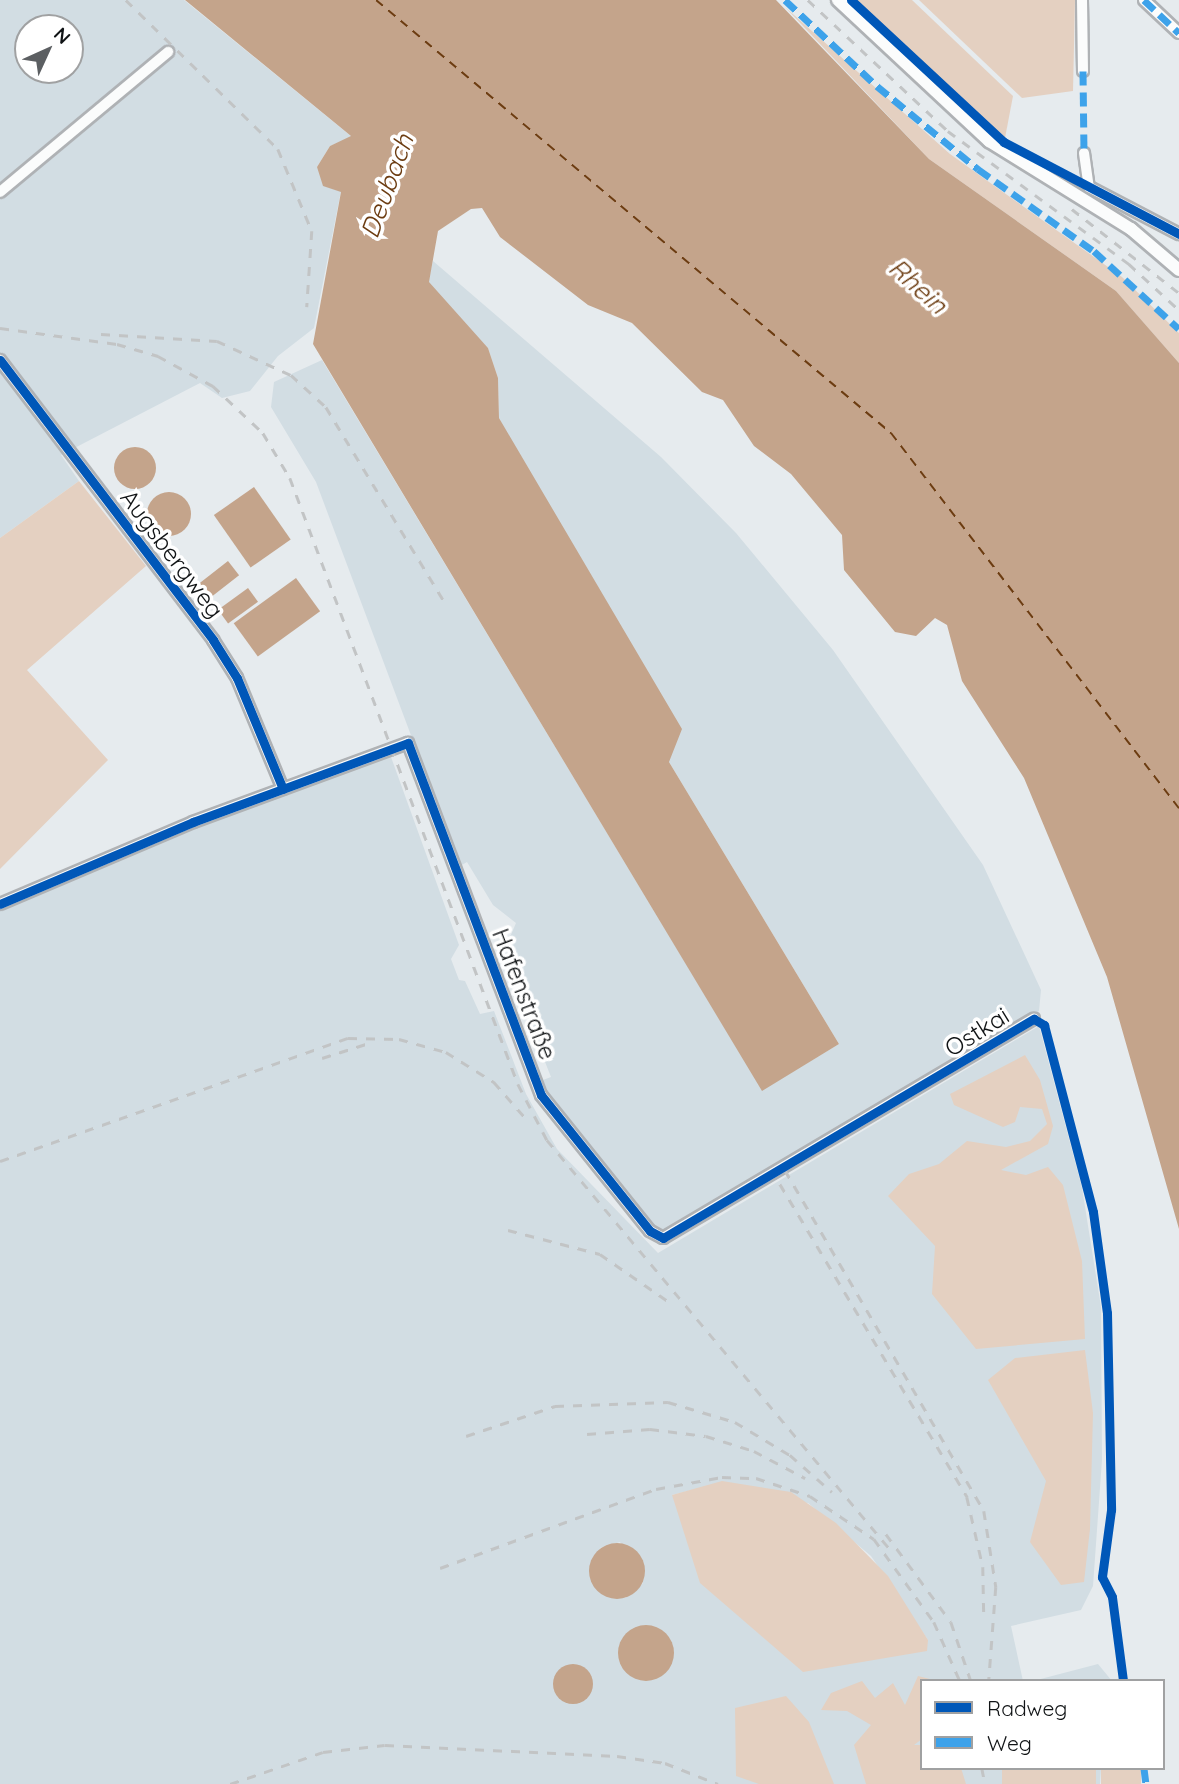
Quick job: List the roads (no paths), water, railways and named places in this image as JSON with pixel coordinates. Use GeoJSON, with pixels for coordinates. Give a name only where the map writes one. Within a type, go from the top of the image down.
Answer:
{"type":"FeatureCollection","features":[{"type":"Feature","properties":{"kind":"main road"},"geometry":{"type":"LineString","coordinates":[[838,0],[989,141],[1121,222],[1177,262]]}},
{"type":"Feature","properties":{"kind":"street"},"geometry":{"type":"LineString","coordinates":[[1082,0],[1083,71]]}},
{"type":"Feature","properties":{"kind":"street"},"geometry":{"type":"LineString","coordinates":[[1144,0],[1179,33]]}},
{"type":"Feature","properties":{"kind":"street"},"geometry":{"type":"LineString","coordinates":[[0,192],[168,52]]}},
{"type":"Feature","properties":{"kind":"street"},"geometry":{"type":"LineString","coordinates":[[1084,153],[1089,187],[1179,234]]}},
{"type":"Feature","properties":{"kind":"street","name":"Augsbergweg"},"geometry":{"type":"LineString","coordinates":[[0,360],[213,640],[237,678],[283,789]]}},
{"type":"Feature","properties":{"kind":"street","name":"Hafenstraße"},"geometry":{"type":"LineString","coordinates":[[283,789],[408,743],[541,1095],[650,1231]]}},
{"type":"Feature","properties":{"kind":"street"},"geometry":{"type":"LineString","coordinates":[[0,904],[283,789]]}},
{"type":"Feature","properties":{"kind":"street","name":"Ostkai"},"geometry":{"type":"LineString","coordinates":[[650,1231],[663,1238],[673,1234],[1034,1018]]}},
{"type":"Feature","properties":{"kind":"water"},"geometry":{"type":"Polygon","coordinates":[[[185,0],[776,0],[929,159],[1116,291],[1179,363],[1179,1229],[1107,977],[1024,778],[962,681],[947,625],[935,618],[916,636],[895,632],[844,570],[842,535],[791,474],[754,446],[723,400],[702,392],[632,323],[588,305],[500,237],[482,208],[471,209],[438,231],[429,282],[488,348],[498,378],[499,418],[682,729],[669,762],[839,1044],[762,1091],[313,344],[341,192],[323,186],[317,167],[330,146],[351,136],[185,0]]]}},
{"type":"Feature","properties":{"kind":"water"},"geometry":{"type":"Polygon","coordinates":[[[135,447],[150,453],[156,468],[150,483],[135,489],[120,483],[114,468],[120,453],[135,447]]]}},
{"type":"Feature","properties":{"kind":"water"},"geometry":{"type":"Polygon","coordinates":[[[254,487],[291,539],[251,568],[214,515],[254,487]]]}},
{"type":"Feature","properties":{"kind":"water"},"geometry":{"type":"Polygon","coordinates":[[[169,492],[185,498],[191,514],[185,530],[169,536],[153,530],[147,514],[153,498],[169,492]]]}},
{"type":"Feature","properties":{"kind":"water"},"geometry":{"type":"Polygon","coordinates":[[[228,561],[239,575],[210,598],[199,584],[228,561]]]}},
{"type":"Feature","properties":{"kind":"water"},"geometry":{"type":"Polygon","coordinates":[[[296,578],[320,611],[258,656],[234,623],[296,578]]]}},
{"type":"Feature","properties":{"kind":"water"},"geometry":{"type":"Polygon","coordinates":[[[248,588],[258,602],[228,624],[218,610],[248,588]]]}},
{"type":"Feature","properties":{"kind":"water"},"geometry":{"type":"Polygon","coordinates":[[[612,1543],[622,1543],[637,1551],[643,1560],[643,1582],[637,1591],[622,1599],[612,1599],[594,1587],[589,1576],[589,1566],[601,1548],[612,1543]]]}},
{"type":"Feature","properties":{"kind":"water"},"geometry":{"type":"Polygon","coordinates":[[[641,1625],[651,1625],[666,1633],[672,1642],[672,1664],[666,1673],[651,1681],[641,1681],[623,1669],[618,1658],[618,1648],[630,1630],[641,1625]]]}},
{"type":"Feature","properties":{"kind":"water"},"geometry":{"type":"Polygon","coordinates":[[[573,1664],[587,1670],[593,1684],[587,1698],[573,1704],[559,1698],[553,1684],[559,1670],[573,1664]]]}},
{"type":"Feature","properties":{"kind":"railway"},"geometry":{"type":"LineString","coordinates":[[126,0],[278,149],[312,231],[307,307]]}},
{"type":"Feature","properties":{"kind":"railway"},"geometry":{"type":"LineString","coordinates":[[808,0],[948,131],[1129,264],[1179,310]]}},
{"type":"Feature","properties":{"kind":"railway"},"geometry":{"type":"LineString","coordinates":[[1072,209],[1179,293]]}},
{"type":"Feature","properties":{"kind":"railway"},"geometry":{"type":"LineString","coordinates":[[0,328],[117,344],[158,356],[213,386],[263,433],[290,478],[518,1084],[547,1140],[889,1548]]}},
{"type":"Feature","properties":{"kind":"railway"},"geometry":{"type":"LineString","coordinates":[[101,334],[217,341],[291,375],[326,407],[445,603]]}},
{"type":"Feature","properties":{"kind":"railway"},"geometry":{"type":"LineString","coordinates":[[0,1161],[348,1038],[399,1039],[446,1052],[494,1082],[528,1121]]}},
{"type":"Feature","properties":{"kind":"railway"},"geometry":{"type":"LineString","coordinates":[[322,1058],[366,1044]]}},
{"type":"Feature","properties":{"kind":"railway"},"geometry":{"type":"LineString","coordinates":[[785,1170],[984,1511],[996,1587],[989,1679]]}},
{"type":"Feature","properties":{"kind":"railway"},"geometry":{"type":"LineString","coordinates":[[780,1184],[967,1497],[983,1567],[984,1620]]}},
{"type":"Feature","properties":{"kind":"railway"},"geometry":{"type":"LineString","coordinates":[[508,1230],[600,1254],[668,1301]]}},
{"type":"Feature","properties":{"kind":"railway"},"geometry":{"type":"LineString","coordinates":[[466,1436],[555,1406],[668,1402],[735,1422],[790,1455],[832,1492]]}},
{"type":"Feature","properties":{"kind":"railway"},"geometry":{"type":"LineString","coordinates":[[587,1434],[650,1429],[706,1436],[754,1451],[805,1478]]}},
{"type":"Feature","properties":{"kind":"railway"},"geometry":{"type":"LineString","coordinates":[[440,1568],[656,1489],[722,1477],[756,1478],[810,1496],[874,1539],[934,1622],[959,1679]]}},
{"type":"Feature","properties":{"kind":"railway"},"geometry":{"type":"LineString","coordinates":[[886,1534],[951,1622],[970,1679]]}},
{"type":"Feature","properties":{"kind":"railway"},"geometry":{"type":"LineString","coordinates":[[230,1784],[323,1752],[385,1745],[617,1756],[665,1763],[718,1784]]}},
{"type":"Feature","properties":{"kind":"railway"},"geometry":{"type":"LineString","coordinates":[[982,1770],[985,1784]]}},
{"type":"Feature","properties":{"kind":"water label","name":"Deubach"},"geometry":{"type":"Point","coordinates":[387,186]}},
{"type":"Feature","properties":{"kind":"water label","name":"Rhein"},"geometry":{"type":"Point","coordinates":[918,286]}}]}
